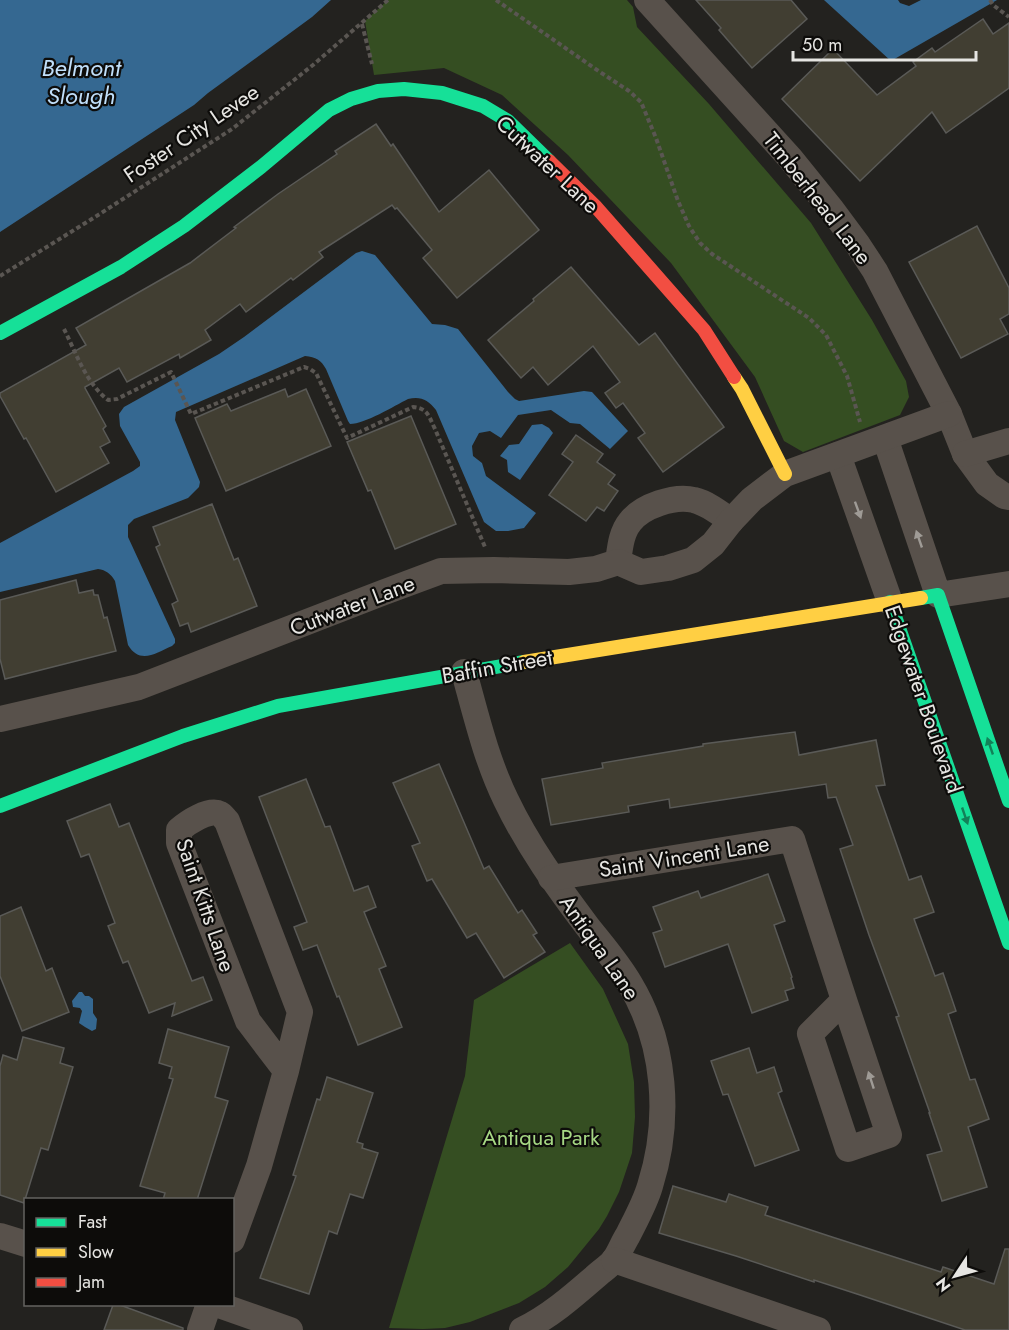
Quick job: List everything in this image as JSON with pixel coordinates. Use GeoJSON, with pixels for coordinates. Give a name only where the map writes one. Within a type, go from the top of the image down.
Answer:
{"type":"FeatureCollection","features":[{"type":"Feature","properties":{"kind":"street","name":"Timberhead Lane"},"geometry":{"type":"LineString","coordinates":[[647,0],[790,158],[858,245],[875,271],[949,414],[965,454],[987,484],[1009,497]]}},
{"type":"Feature","properties":{"kind":"street","name":"Cutwater Lane"},"geometry":{"type":"LineString","coordinates":[[0,333],[121,267],[184,226],[261,167],[329,110],[351,99],[378,91],[404,89],[442,93],[483,106],[508,121],[596,207],[704,330],[742,389],[785,474]]}},
{"type":"Feature","properties":{"kind":"street"},"geometry":{"type":"LineString","coordinates":[[731,520],[695,500],[683,498],[661,502],[638,513],[629,523],[622,537],[618,562],[641,572],[668,568],[693,560],[713,544],[731,520],[752,499],[785,474],[949,414]]}},
{"type":"Feature","properties":{"kind":"street"},"geometry":{"type":"LineString","coordinates":[[965,454],[1009,441]]}},
{"type":"Feature","properties":{"kind":"street"},"geometry":{"type":"LineString","coordinates":[[876,442],[938,595],[1009,801]]}},
{"type":"Feature","properties":{"kind":"street","name":"Edgewater Boulevard"},"geometry":{"type":"LineString","coordinates":[[838,455],[1009,943]]}},
{"type":"Feature","properties":{"kind":"street","name":"Cutwater Lane"},"geometry":{"type":"LineString","coordinates":[[0,719],[139,687],[441,571],[568,572],[596,569],[618,562]]}},
{"type":"Feature","properties":{"kind":"street","name":"Baffin Street"},"geometry":{"type":"LineString","coordinates":[[0,806],[183,736],[278,706],[464,672],[1009,584]]}},
{"type":"Feature","properties":{"kind":"street","name":"Antiqua Lane"},"geometry":{"type":"LineString","coordinates":[[464,672],[490,764],[506,801],[551,878],[630,983],[647,1020],[661,1073],[663,1101],[661,1139],[650,1186],[636,1220],[614,1260],[569,1300],[522,1330]]}},
{"type":"Feature","properties":{"kind":"street","name":"Saint Kitts Lane"},"geometry":{"type":"LineString","coordinates":[[234,1235],[259,1166],[286,1071],[300,1012],[227,821],[221,814],[213,812],[188,821],[178,830],[179,843],[248,1021],[286,1071]]}},
{"type":"Feature","properties":{"kind":"street","name":"Saint Vincent Lane"},"geometry":{"type":"LineString","coordinates":[[551,878],[792,839],[889,1135],[848,1149],[810,1034],[844,1000]]}},
{"type":"Feature","properties":{"kind":"street"},"geometry":{"type":"LineString","coordinates":[[0,1236],[24,1243]]}},
{"type":"Feature","properties":{"kind":"street"},"geometry":{"type":"LineString","coordinates":[[614,1260],[818,1330]]}},
{"type":"Feature","properties":{"kind":"street"},"geometry":{"type":"LineString","coordinates":[[200,1330],[209,1306]]}},
{"type":"Feature","properties":{"kind":"street"},"geometry":{"type":"LineString","coordinates":[[219,1306],[290,1330]]}},
{"type":"Feature","properties":{"kind":"path","name":"Foster City Levee"},"geometry":{"type":"LineString","coordinates":[[0,276],[232,129],[313,65],[388,0]]}},
{"type":"Feature","properties":{"kind":"path"},"geometry":{"type":"LineString","coordinates":[[496,0],[641,102],[678,201],[689,226],[700,243],[712,254],[809,318],[826,335],[876,442]]}},
{"type":"Feature","properties":{"kind":"path"},"geometry":{"type":"LineString","coordinates":[[990,0],[1009,17]]}},
{"type":"Feature","properties":{"kind":"path"},"geometry":{"type":"LineString","coordinates":[[362,24],[378,91]]}},
{"type":"Feature","properties":{"kind":"path"},"geometry":{"type":"LineString","coordinates":[[51,304],[90,380],[100,394],[108,400],[117,399],[171,372],[191,414],[304,367],[316,373],[347,438],[413,408],[426,410],[494,570]]}},
{"type":"Feature","properties":{"kind":"green space"},"geometry":{"type":"Polygon","coordinates":[[[388,0],[627,0],[633,7],[637,27],[709,104],[811,223],[872,320],[906,381],[909,397],[900,415],[803,452],[784,441],[755,377],[671,263],[568,155],[502,95],[444,68],[374,75],[365,21],[388,0]]]}},
{"type":"Feature","properties":{"kind":"green space","name":"Antiqua Park"},"geometry":{"type":"Polygon","coordinates":[[[570,943],[603,989],[628,1044],[634,1082],[635,1117],[632,1153],[619,1192],[599,1229],[568,1267],[545,1287],[519,1303],[470,1322],[445,1328],[389,1328],[465,1076],[474,1000],[570,943]]]}},
{"type":"Feature","properties":{"kind":"water","name":"Belmont Slough"},"geometry":{"type":"Polygon","coordinates":[[[0,0],[331,0],[312,17],[194,105],[0,232],[0,0]]]}},
{"type":"Feature","properties":{"kind":"water"},"geometry":{"type":"Polygon","coordinates":[[[824,0],[898,0],[909,6],[921,0],[997,0],[891,61],[824,0]]]}},
{"type":"Feature","properties":{"kind":"water"},"geometry":{"type":"Polygon","coordinates":[[[362,251],[375,255],[432,324],[458,329],[515,399],[519,401],[584,391],[592,392],[628,431],[610,449],[580,424],[570,423],[551,410],[518,415],[501,438],[490,431],[479,433],[472,446],[473,456],[482,463],[486,476],[536,513],[524,528],[496,531],[484,522],[436,410],[430,404],[420,399],[408,399],[371,418],[350,424],[326,369],[318,360],[305,356],[176,412],[175,420],[200,482],[199,487],[188,498],[134,519],[128,525],[128,537],[175,639],[172,646],[149,656],[138,655],[133,651],[128,645],[115,581],[103,570],[98,569],[0,592],[0,543],[140,466],[120,426],[119,414],[124,407],[219,354],[356,253],[362,251]]]}},
{"type":"Feature","properties":{"kind":"water"},"geometry":{"type":"Polygon","coordinates":[[[542,424],[553,433],[520,480],[508,472],[507,460],[500,456],[509,445],[519,444],[532,425],[542,424]]]}},
{"type":"Feature","properties":{"kind":"water"},"geometry":{"type":"Polygon","coordinates":[[[79,992],[93,999],[93,1013],[97,1019],[96,1029],[92,1031],[79,1023],[82,1011],[80,1008],[73,1007],[72,1001],[79,992]]]}},
{"type":"Feature","properties":{"kind":"building"},"geometry":{"type":"Polygon","coordinates":[[[696,0],[791,0],[807,19],[752,68],[696,0]]]}},
{"type":"Feature","properties":{"kind":"building"},"geometry":{"type":"Polygon","coordinates":[[[983,19],[993,34],[1009,23],[1009,88],[946,133],[932,112],[860,181],[782,99],[833,49],[877,95],[916,66],[913,62],[932,48],[935,52],[983,19]]]}},
{"type":"Feature","properties":{"kind":"building"},"geometry":{"type":"Polygon","coordinates":[[[376,124],[391,146],[393,144],[439,212],[489,170],[539,230],[457,298],[423,258],[432,250],[392,205],[319,252],[323,257],[246,312],[240,304],[205,330],[211,340],[180,358],[179,354],[127,382],[119,368],[85,387],[106,426],[103,429],[110,442],[100,447],[109,463],[56,492],[0,393],[86,345],[76,328],[190,263],[278,194],[337,154],[335,151],[376,124]]]}},
{"type":"Feature","properties":{"kind":"building"},"geometry":{"type":"Polygon","coordinates":[[[977,226],[1009,288],[1009,314],[1000,319],[1008,334],[961,358],[909,262],[977,226]]]}},
{"type":"Feature","properties":{"kind":"building"},"geometry":{"type":"Polygon","coordinates":[[[571,267],[639,345],[655,333],[724,427],[663,472],[638,438],[645,433],[623,403],[616,408],[605,393],[620,382],[593,346],[548,385],[533,367],[521,378],[488,340],[571,267]]]}},
{"type":"Feature","properties":{"kind":"building"},"geometry":{"type":"Polygon","coordinates":[[[285,389],[288,397],[306,389],[331,446],[226,491],[195,418],[227,404],[231,411],[285,389]]]}},
{"type":"Feature","properties":{"kind":"building"},"geometry":{"type":"Polygon","coordinates":[[[411,416],[456,524],[395,549],[371,490],[368,491],[347,442],[411,416]]]}},
{"type":"Feature","properties":{"kind":"building"},"geometry":{"type":"Polygon","coordinates":[[[576,435],[603,454],[597,462],[615,475],[608,484],[618,491],[604,511],[597,507],[586,521],[549,495],[573,462],[562,454],[576,435]]]}},
{"type":"Feature","properties":{"kind":"building"},"geometry":{"type":"Polygon","coordinates":[[[212,504],[234,560],[238,558],[257,606],[191,632],[188,623],[180,626],[172,604],[178,601],[156,547],[160,545],[153,527],[212,504]]]}},
{"type":"Feature","properties":{"kind":"building"},"geometry":{"type":"Polygon","coordinates":[[[76,580],[79,593],[93,590],[94,595],[98,595],[104,618],[107,617],[116,651],[5,679],[0,659],[0,600],[76,580]]]}},
{"type":"Feature","properties":{"kind":"building"},"geometry":{"type":"Polygon","coordinates":[[[795,732],[799,755],[876,740],[885,785],[876,786],[909,880],[921,876],[934,912],[914,919],[935,976],[943,973],[956,1011],[948,1014],[970,1080],[975,1079],[989,1119],[968,1127],[987,1187],[942,1201],[927,1155],[942,1151],[896,1017],[899,1016],[840,849],[853,845],[836,797],[828,798],[826,784],[670,808],[669,799],[628,806],[629,812],[551,825],[542,779],[603,768],[602,763],[703,746],[703,744],[795,732]]]}},
{"type":"Feature","properties":{"kind":"building"},"geometry":{"type":"Polygon","coordinates":[[[439,764],[484,869],[489,866],[518,913],[522,910],[537,933],[533,935],[545,952],[504,978],[476,933],[467,938],[432,879],[427,881],[412,846],[420,843],[393,783],[439,764]]]}},
{"type":"Feature","properties":{"kind":"building"},"geometry":{"type":"Polygon","coordinates":[[[306,779],[325,827],[330,826],[354,891],[368,886],[376,907],[364,912],[386,966],[379,969],[402,1027],[358,1045],[317,945],[303,950],[294,927],[307,922],[259,797],[306,779]]]}},
{"type":"Feature","properties":{"kind":"building"},"geometry":{"type":"Polygon","coordinates":[[[110,804],[119,827],[129,823],[192,981],[203,977],[212,1000],[172,1016],[175,1003],[149,1013],[128,961],[123,963],[108,926],[115,923],[89,854],[81,857],[67,821],[110,804]]]}},
{"type":"Feature","properties":{"kind":"building"},"geometry":{"type":"Polygon","coordinates":[[[768,874],[785,921],[774,925],[794,988],[785,991],[788,1000],[752,1013],[728,944],[665,967],[653,933],[662,930],[653,907],[698,891],[701,898],[768,874]]]}},
{"type":"Feature","properties":{"kind":"building"},"geometry":{"type":"Polygon","coordinates":[[[21,907],[46,971],[52,968],[69,1012],[22,1031],[0,976],[0,916],[21,907]]]}},
{"type":"Feature","properties":{"kind":"building"},"geometry":{"type":"Polygon","coordinates":[[[168,1029],[229,1047],[215,1097],[228,1101],[198,1198],[164,1198],[165,1193],[140,1186],[173,1079],[169,1078],[172,1067],[159,1063],[168,1029]]]}},
{"type":"Feature","properties":{"kind":"building"},"geometry":{"type":"Polygon","coordinates":[[[23,1037],[64,1048],[60,1063],[73,1067],[48,1150],[41,1148],[24,1203],[0,1195],[0,1066],[3,1055],[17,1060],[23,1037]]]}},
{"type":"Feature","properties":{"kind":"building"},"geometry":{"type":"Polygon","coordinates":[[[749,1048],[757,1073],[774,1067],[782,1091],[778,1093],[799,1150],[755,1166],[728,1094],[723,1095],[711,1061],[749,1048]]]}},
{"type":"Feature","properties":{"kind":"building"},"geometry":{"type":"Polygon","coordinates":[[[327,1077],[373,1093],[357,1142],[363,1144],[362,1148],[378,1153],[363,1198],[350,1194],[337,1234],[329,1231],[309,1294],[260,1278],[296,1176],[293,1175],[317,1099],[320,1100],[327,1077]]]}},
{"type":"Feature","properties":{"kind":"building"},"geometry":{"type":"Polygon","coordinates":[[[673,1186],[726,1202],[729,1194],[768,1207],[765,1215],[941,1272],[943,1267],[994,1284],[1005,1249],[1009,1249],[1009,1330],[965,1330],[814,1280],[814,1282],[659,1233],[673,1186]]]}},
{"type":"Feature","properties":{"kind":"building"},"geometry":{"type":"Polygon","coordinates":[[[113,1306],[123,1306],[183,1328],[183,1330],[104,1330],[113,1306]]]}},
{"type":"Feature","properties":{"kind":"traffic: fast"},"geometry":{"type":"LineString","coordinates":[[0,333],[121,267],[184,226],[261,167],[329,110],[351,99],[378,91],[404,89],[442,93],[483,106],[508,121],[549,161]]}},
{"type":"Feature","properties":{"kind":"traffic: fast"},"geometry":{"type":"LineString","coordinates":[[921,598],[938,595],[1009,801]]}},
{"type":"Feature","properties":{"kind":"traffic: fast"},"geometry":{"type":"LineString","coordinates":[[890,602],[1009,943]]}},
{"type":"Feature","properties":{"kind":"traffic: fast"},"geometry":{"type":"LineString","coordinates":[[0,806],[183,736],[278,706],[524,662]]}},
{"type":"Feature","properties":{"kind":"traffic: slow"},"geometry":{"type":"LineString","coordinates":[[734,377],[785,474]]}},
{"type":"Feature","properties":{"kind":"traffic: slow"},"geometry":{"type":"LineString","coordinates":[[524,662],[921,598]]}},
{"type":"Feature","properties":{"kind":"traffic: jam"},"geometry":{"type":"LineString","coordinates":[[549,161],[596,207],[704,330],[734,377]]}}]}
